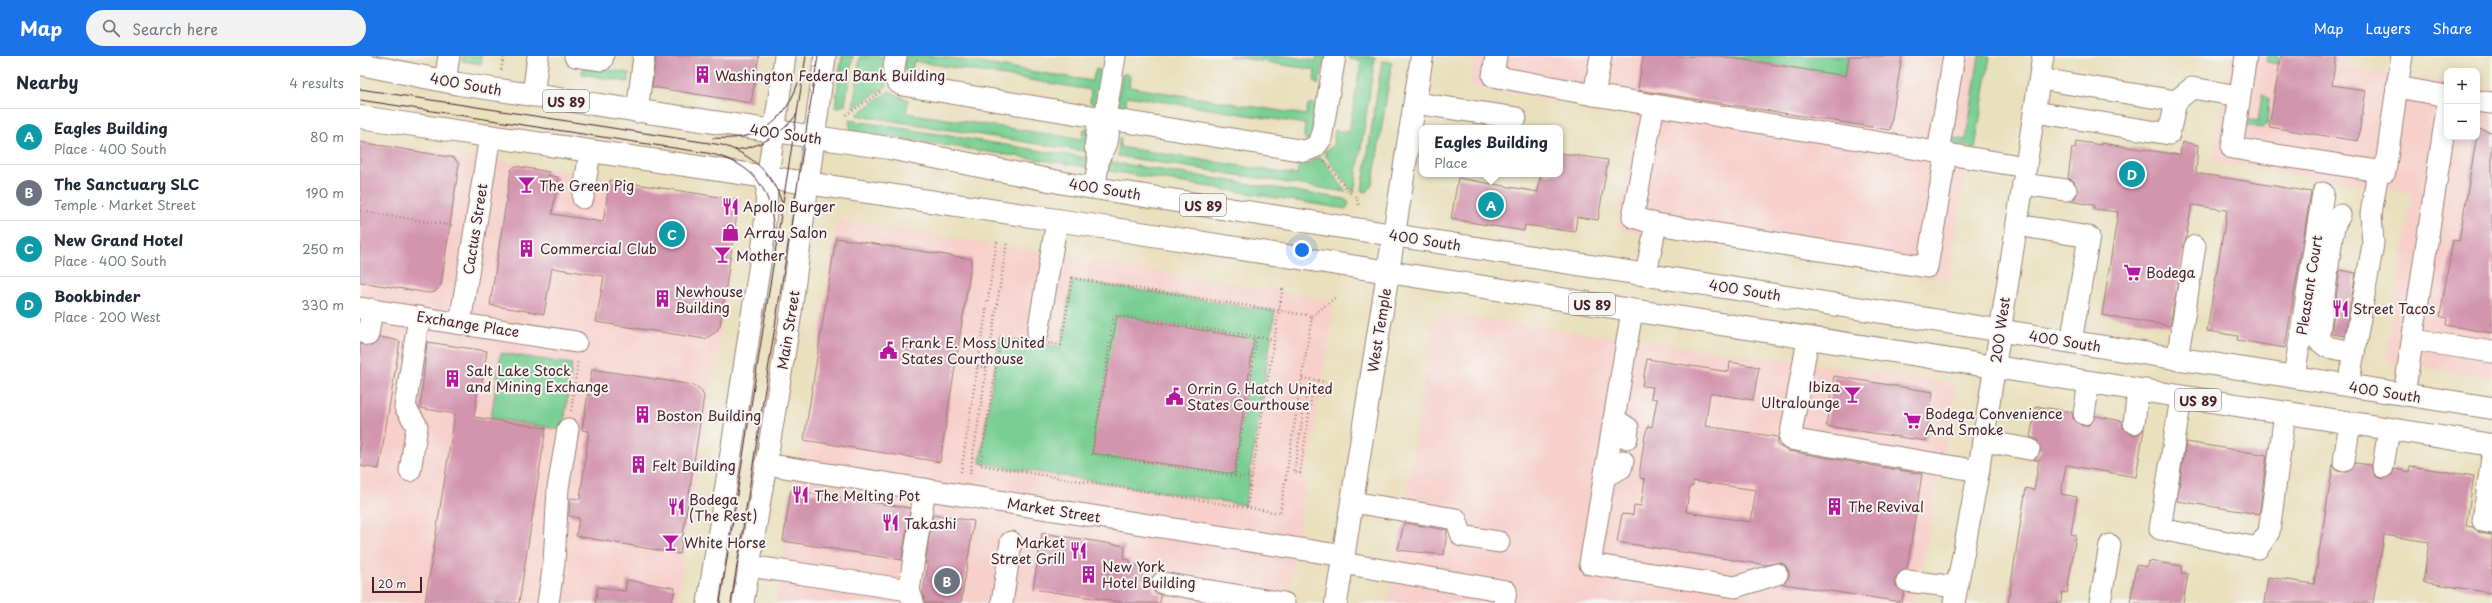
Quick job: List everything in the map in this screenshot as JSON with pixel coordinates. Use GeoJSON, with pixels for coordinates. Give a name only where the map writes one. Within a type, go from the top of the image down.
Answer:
{"type":"FeatureCollection","features":[{"type":"Feature","properties":{"kind":"main road","name":"West Temple"},"geometry":{"type":"LineString","coordinates":[[1336,603],[1422,56]]}},
{"type":"Feature","properties":{"kind":"main road","name":"400 South"},"geometry":{"type":"LineString","coordinates":[[360,64],[445,81],[533,96],[889,148],[1095,188],[1999,330],[2177,360],[2492,408]]}},
{"type":"Feature","properties":{"kind":"main road","name":"US 89"},"geometry":{"type":"LineString","coordinates":[[360,117],[809,185],[1057,220],[2181,398],[2492,445]]}},
{"type":"Feature","properties":{"kind":"street"},"geometry":{"type":"LineString","coordinates":[[445,81],[449,56]]}},
{"type":"Feature","properties":{"kind":"street"},"geometry":{"type":"LineString","coordinates":[[533,96],[538,56]]}},
{"type":"Feature","properties":{"kind":"street"},"geometry":{"type":"LineString","coordinates":[[575,56],[602,60],[603,56]]}},
{"type":"Feature","properties":{"kind":"street"},"geometry":{"type":"LineString","coordinates":[[637,112],[644,56]]}},
{"type":"Feature","properties":{"kind":"street"},"geometry":{"type":"LineString","coordinates":[[708,603],[764,237],[767,178],[785,56]]}},
{"type":"Feature","properties":{"kind":"street","name":"Main Street"},"geometry":{"type":"LineString","coordinates":[[743,603],[790,319],[826,56]]}},
{"type":"Feature","properties":{"kind":"street"},"geometry":{"type":"LineString","coordinates":[[896,56],[893,76],[896,82],[902,85],[1305,151],[1315,147],[1321,140],[1335,56]]}},
{"type":"Feature","properties":{"kind":"street"},"geometry":{"type":"LineString","coordinates":[[1095,188],[1099,156],[1106,150],[1109,128],[1105,118],[1115,56]]}},
{"type":"Feature","properties":{"kind":"street"},"geometry":{"type":"LineString","coordinates":[[1496,56],[1493,76],[1594,95],[1942,153],[2025,176],[2066,190]]}},
{"type":"Feature","properties":{"kind":"street"},"geometry":{"type":"LineString","coordinates":[[1594,95],[1601,56]]}},
{"type":"Feature","properties":{"kind":"street"},"geometry":{"type":"LineString","coordinates":[[1654,105],[1633,217],[1656,224],[1928,267],[1954,56]]}},
{"type":"Feature","properties":{"kind":"street","name":"200 West"},"geometry":{"type":"LineString","coordinates":[[1955,595],[1979,471],[1999,330],[2025,176],[2043,56]]}},
{"type":"Feature","properties":{"kind":"street"},"geometry":{"type":"LineString","coordinates":[[2246,56],[2232,148],[2385,172],[2402,56]]}},
{"type":"Feature","properties":{"kind":"street"},"geometry":{"type":"LineString","coordinates":[[2040,79],[2176,100]]}},
{"type":"Feature","properties":{"kind":"street"},"geometry":{"type":"LineString","coordinates":[[2397,87],[2444,95]]}},
{"type":"Feature","properties":{"kind":"street"},"geometry":{"type":"LineString","coordinates":[[2035,112],[2169,134],[2176,100],[2192,88],[2239,96]]}},
{"type":"Feature","properties":{"kind":"street"},"geometry":{"type":"LineString","coordinates":[[2480,101],[2492,103]]}},
{"type":"Feature","properties":{"kind":"street"},"geometry":{"type":"LineString","coordinates":[[1415,103],[1516,118]]}},
{"type":"Feature","properties":{"kind":"street"},"geometry":{"type":"LineString","coordinates":[[2404,395],[2444,129]]}},
{"type":"Feature","properties":{"kind":"street","name":"Cactus Street"},"geometry":{"type":"LineString","coordinates":[[460,323],[490,136]]}},
{"type":"Feature","properties":{"kind":"street"},"geometry":{"type":"LineString","coordinates":[[583,198],[590,151]]}},
{"type":"Feature","properties":{"kind":"street"},"geometry":{"type":"LineString","coordinates":[[2348,386],[2373,244],[2370,214],[2378,171]]}},
{"type":"Feature","properties":{"kind":"street","name":"Pleasant Court"},"geometry":{"type":"LineString","coordinates":[[2294,377],[2300,300],[2318,226],[2323,193]]}},
{"type":"Feature","properties":{"kind":"street"},"geometry":{"type":"LineString","coordinates":[[2318,226],[2340,215],[2353,212],[2370,214]]}},
{"type":"Feature","properties":{"kind":"street"},"geometry":{"type":"LineString","coordinates":[[2340,215],[2335,224],[2332,237],[2318,340],[2327,347],[2354,352]]}},
{"type":"Feature","properties":{"kind":"street"},"geometry":{"type":"LineString","coordinates":[[1038,333],[1057,220]]}},
{"type":"Feature","properties":{"kind":"street"},"geometry":{"type":"LineString","coordinates":[[1646,274],[1656,224]]}},
{"type":"Feature","properties":{"kind":"street"},"geometry":{"type":"LineString","coordinates":[[2017,225],[2089,237],[2071,342]]}},
{"type":"Feature","properties":{"kind":"street"},"geometry":{"type":"LineString","coordinates":[[2177,360],[2195,246]]}},
{"type":"Feature","properties":{"kind":"street"},"geometry":{"type":"LineString","coordinates":[[366,309],[368,335]]}},
{"type":"Feature","properties":{"kind":"street","name":"Exchange Place"},"geometry":{"type":"LineString","coordinates":[[366,309],[576,342]]}},
{"type":"Feature","properties":{"kind":"street"},"geometry":{"type":"LineString","coordinates":[[1632,311],[1590,564],[1735,588],[1778,574]]}},
{"type":"Feature","properties":{"kind":"street"},"geometry":{"type":"LineString","coordinates":[[410,471],[417,426],[404,407],[419,317]]}},
{"type":"Feature","properties":{"kind":"street"},"geometry":{"type":"LineString","coordinates":[[1808,339],[1790,439],[1979,471]]}},
{"type":"Feature","properties":{"kind":"street"},"geometry":{"type":"LineString","coordinates":[[2413,340],[2492,352]]}},
{"type":"Feature","properties":{"kind":"street"},"geometry":{"type":"LineString","coordinates":[[2084,414],[2089,383]]}},
{"type":"Feature","properties":{"kind":"street"},"geometry":{"type":"LineString","coordinates":[[2134,423],[2138,391]]}},
{"type":"Feature","properties":{"kind":"street"},"geometry":{"type":"LineString","coordinates":[[2181,398],[2160,529],[2258,548],[2268,532],[2285,413]]}},
{"type":"Feature","properties":{"kind":"street"},"geometry":{"type":"LineString","coordinates":[[1614,419],[1628,428],[1627,438]]}},
{"type":"Feature","properties":{"kind":"street"},"geometry":{"type":"LineString","coordinates":[[2344,461],[2350,423]]}},
{"type":"Feature","properties":{"kind":"street"},"geometry":{"type":"LineString","coordinates":[[548,603],[554,563],[558,488],[568,429]]}},
{"type":"Feature","properties":{"kind":"street"},"geometry":{"type":"LineString","coordinates":[[2383,467],[2389,429]]}},
{"type":"Feature","properties":{"kind":"street"},"geometry":{"type":"LineString","coordinates":[[1984,440],[2029,448]]}},
{"type":"Feature","properties":{"kind":"street"},"geometry":{"type":"LineString","coordinates":[[2490,504],[2492,458]]}},
{"type":"Feature","properties":{"kind":"street"},"geometry":{"type":"LineString","coordinates":[[1605,476],[1621,468],[1623,461]]}},
{"type":"Feature","properties":{"kind":"street","name":"Market Street"},"geometry":{"type":"LineString","coordinates":[[765,464],[925,489],[1343,560],[1506,591],[1504,603]]}},
{"type":"Feature","properties":{"kind":"street"},"geometry":{"type":"LineString","coordinates":[[749,566],[911,596],[925,489]]}},
{"type":"Feature","properties":{"kind":"street"},"geometry":{"type":"LineString","coordinates":[[1352,502],[1456,519],[1462,536],[1499,542]]}},
{"type":"Feature","properties":{"kind":"street"},"geometry":{"type":"LineString","coordinates":[[1002,603],[1010,542]]}},
{"type":"Feature","properties":{"kind":"street"},"geometry":{"type":"LineString","coordinates":[[2100,603],[2110,545]]}},
{"type":"Feature","properties":{"kind":"street"},"geometry":{"type":"LineString","coordinates":[[1907,581],[1955,595]]}},
{"type":"Feature","properties":{"kind":"street"},"geometry":{"type":"LineString","coordinates":[[1162,583],[1284,603]]}},
{"type":"Feature","properties":{"kind":"path"},"geometry":{"type":"LineString","coordinates":[[501,70],[504,56]]}},
{"type":"Feature","properties":{"kind":"path"},"geometry":{"type":"LineString","coordinates":[[846,115],[896,82]]}},
{"type":"Feature","properties":{"kind":"path"},"geometry":{"type":"LineString","coordinates":[[1315,147],[1352,196]]}},
{"type":"Feature","properties":{"kind":"path"},"geometry":{"type":"LineString","coordinates":[[1356,196],[1359,205]]}},
{"type":"Feature","properties":{"kind":"path"},"geometry":{"type":"LineString","coordinates":[[360,211],[454,226]]}},
{"type":"Feature","properties":{"kind":"path"},"geometry":{"type":"LineString","coordinates":[[961,472],[997,241]]}},
{"type":"Feature","properties":{"kind":"path"},"geometry":{"type":"LineString","coordinates":[[970,474],[1007,242]]}},
{"type":"Feature","properties":{"kind":"path"},"geometry":{"type":"LineString","coordinates":[[1312,316],[1072,278],[1060,346],[1001,337],[980,465],[1280,513],[1312,316],[1336,297]]}},
{"type":"Feature","properties":{"kind":"path"},"geometry":{"type":"LineString","coordinates":[[1247,508],[1282,286]]}},
{"type":"Feature","properties":{"kind":"path"},"geometry":{"type":"LineString","coordinates":[[1252,478],[1092,454],[1114,314],[1274,339]]}},
{"type":"Feature","properties":{"kind":"path"},"geometry":{"type":"LineString","coordinates":[[1235,476],[1257,336]]}},
{"type":"Feature","properties":{"kind":"path"},"geometry":{"type":"LineString","coordinates":[[568,429],[579,355],[576,342]]}},
{"type":"Feature","properties":{"kind":"path"},"geometry":{"type":"LineString","coordinates":[[977,366],[987,368]]}},
{"type":"Feature","properties":{"kind":"path"},"geometry":{"type":"LineString","coordinates":[[1302,378],[1326,382]]}},
{"type":"Feature","properties":{"kind":"path"},"geometry":{"type":"LineString","coordinates":[[1301,387],[1307,389],[1294,472],[1300,473],[1312,394],[1324,396]]}},
{"type":"Feature","properties":{"kind":"shaded area"},"geometry":{"type":"Polygon","coordinates":[[[1475,56],[1984,56],[1949,281],[1617,229],[1635,112],[1470,86],[1475,56]]]}},
{"type":"Feature","properties":{"kind":"shaded area"},"geometry":{"type":"Polygon","coordinates":[[[2229,56],[2348,56],[2347,67],[2444,83],[2444,140],[2480,140],[2480,88],[2492,90],[2492,379],[2385,361],[2412,193],[2213,161],[2229,56]]]}},
{"type":"Feature","properties":{"kind":"shaded area"},"geometry":{"type":"Polygon","coordinates":[[[360,139],[742,199],[677,603],[360,603],[360,139]]]}},
{"type":"Feature","properties":{"kind":"shaded area"},"geometry":{"type":"Polygon","coordinates":[[[837,219],[1328,299],[1334,306],[1287,603],[776,603],[837,219]]]}},
{"type":"Feature","properties":{"kind":"shaded area"},"geometry":{"type":"Polygon","coordinates":[[[1435,313],[1957,383],[1915,603],[1388,603],[1435,313]]]}},
{"type":"Feature","properties":{"kind":"green space"},"geometry":{"type":"Polygon","coordinates":[[[463,56],[482,56],[481,64],[462,61],[463,56]]]}},
{"type":"Feature","properties":{"kind":"green space"},"geometry":{"type":"Polygon","coordinates":[[[842,56],[853,56],[845,105],[835,108],[842,56]]]}},
{"type":"Feature","properties":{"kind":"green space"},"geometry":{"type":"Polygon","coordinates":[[[860,56],[887,56],[884,76],[887,82],[886,87],[853,108],[860,56]]]}},
{"type":"Feature","properties":{"kind":"green space"},"geometry":{"type":"Polygon","coordinates":[[[905,56],[937,56],[1092,81],[1096,69],[1103,71],[1097,104],[1095,105],[1090,102],[1091,90],[914,61],[911,74],[909,75],[904,70],[905,56]]]}},
{"type":"Feature","properties":{"kind":"green space"},"geometry":{"type":"Polygon","coordinates":[[[1229,56],[1287,56],[1316,61],[1317,56],[1326,56],[1318,85],[1314,82],[1315,70],[1229,56]]]}},
{"type":"Feature","properties":{"kind":"green space"},"geometry":{"type":"Polygon","coordinates":[[[1348,56],[1375,57],[1354,193],[1325,155],[1325,151],[1333,146],[1335,130],[1349,132],[1361,61],[1350,59],[1348,56]]]}},
{"type":"Feature","properties":{"kind":"green space"},"geometry":{"type":"Polygon","coordinates":[[[1720,56],[1849,56],[1846,76],[1720,56]]]}},
{"type":"Feature","properties":{"kind":"green space"},"geometry":{"type":"Polygon","coordinates":[[[1979,56],[1990,56],[1975,148],[1952,144],[1950,141],[1954,138],[1966,140],[1979,56]]]}},
{"type":"Feature","properties":{"kind":"green space"},"geometry":{"type":"Polygon","coordinates":[[[2268,56],[2278,56],[2278,64],[2267,62],[2268,56]]]}},
{"type":"Feature","properties":{"kind":"green space"},"geometry":{"type":"Polygon","coordinates":[[[1382,61],[1392,62],[1373,182],[1367,192],[1362,191],[1382,61]]]}},
{"type":"Feature","properties":{"kind":"green space"},"geometry":{"type":"Polygon","coordinates":[[[583,66],[629,73],[628,82],[582,74],[583,66]]]}},
{"type":"Feature","properties":{"kind":"green space"},"geometry":{"type":"Polygon","coordinates":[[[1126,73],[1130,76],[1129,87],[1306,115],[1308,105],[1313,103],[1316,106],[1310,139],[1306,140],[1304,136],[1305,124],[1127,96],[1125,108],[1122,109],[1117,105],[1122,75],[1126,73]]]}},
{"type":"Feature","properties":{"kind":"green space"},"geometry":{"type":"Polygon","coordinates":[[[889,91],[908,100],[906,113],[1082,139],[1083,131],[1088,128],[1089,152],[856,115],[889,91]]]}},
{"type":"Feature","properties":{"kind":"green space"},"geometry":{"type":"Polygon","coordinates":[[[2262,94],[2269,99],[2267,125],[2263,128],[2241,125],[2242,119],[2258,121],[2262,94]]]}},
{"type":"Feature","properties":{"kind":"green space"},"geometry":{"type":"Polygon","coordinates":[[[849,120],[1087,158],[1087,167],[851,131],[849,120]]]}},
{"type":"Feature","properties":{"kind":"green space"},"geometry":{"type":"Polygon","coordinates":[[[1121,137],[1120,147],[1297,175],[1299,163],[1308,164],[1315,158],[1322,158],[1346,192],[1118,156],[1119,139],[1121,137]]]}},
{"type":"Feature","properties":{"kind":"green space"},"geometry":{"type":"Polygon","coordinates":[[[1110,162],[1345,199],[1349,203],[1346,209],[1110,171],[1108,169],[1110,162]]]}},
{"type":"Feature","properties":{"kind":"green space"},"geometry":{"type":"Polygon","coordinates":[[[1072,280],[1275,311],[1245,505],[980,463],[999,338],[1061,347],[1072,280]]]}},
{"type":"Feature","properties":{"kind":"green space"},"geometry":{"type":"Polygon","coordinates":[[[501,353],[572,364],[563,430],[491,418],[501,353]]]}},
{"type":"Feature","properties":{"kind":"building","name":"Washington Federal Bank Building"},"geometry":{"type":"Polygon","coordinates":[[[656,56],[759,56],[751,103],[652,87],[656,56]]]}},
{"type":"Feature","properties":{"kind":"building"},"geometry":{"type":"Polygon","coordinates":[[[1643,56],[1720,56],[1846,76],[1849,56],[1902,56],[1890,130],[1638,90],[1643,56]]]}},
{"type":"Feature","properties":{"kind":"building"},"geometry":{"type":"Polygon","coordinates":[[[2281,56],[2336,56],[2332,85],[2366,90],[2358,141],[2269,127],[2281,56]]]}},
{"type":"Feature","properties":{"kind":"building"},"geometry":{"type":"Polygon","coordinates":[[[2480,129],[2492,132],[2492,333],[2446,325],[2447,318],[2440,316],[2453,240],[2459,241],[2476,140],[2480,140],[2480,129]]]}},
{"type":"Feature","properties":{"kind":"building"},"geometry":{"type":"Polygon","coordinates":[[[2076,141],[2101,145],[2101,143],[2180,155],[2182,142],[2198,145],[2196,173],[2311,192],[2285,348],[2237,340],[2238,336],[2207,331],[2227,210],[2192,205],[2170,326],[2102,315],[2118,212],[2094,209],[2094,205],[2069,201],[2075,198],[2078,191],[2074,181],[2068,178],[2072,148],[2075,148],[2076,141]]]}},
{"type":"Feature","properties":{"kind":"building"},"geometry":{"type":"Polygon","coordinates":[[[360,142],[450,157],[454,158],[459,164],[441,285],[435,292],[429,293],[360,282],[360,142]]]}},
{"type":"Feature","properties":{"kind":"building"},"geometry":{"type":"Polygon","coordinates":[[[1563,153],[1608,160],[1598,220],[1577,217],[1575,232],[1525,225],[1524,231],[1451,219],[1458,178],[1538,192],[1540,177],[1563,177],[1563,153]]]}},
{"type":"Feature","properties":{"kind":"building"},"geometry":{"type":"Polygon","coordinates":[[[515,166],[549,172],[547,175],[558,177],[552,214],[603,222],[610,180],[739,200],[720,326],[716,332],[705,339],[596,322],[604,276],[552,268],[544,314],[490,305],[511,170],[515,166]]]}},
{"type":"Feature","properties":{"kind":"building","name":"Frank E. Moss United States Courthouse"},"geometry":{"type":"Polygon","coordinates":[[[836,238],[972,259],[940,462],[804,440],[836,238]]]}},
{"type":"Feature","properties":{"kind":"building"},"geometry":{"type":"Polygon","coordinates":[[[2340,270],[2356,273],[2345,336],[2331,334],[2340,270]]]}},
{"type":"Feature","properties":{"kind":"building","name":"Orrin G. Hatch United States Courthouse"},"geometry":{"type":"Polygon","coordinates":[[[1117,316],[1254,339],[1234,474],[1092,453],[1117,316]]]}},
{"type":"Feature","properties":{"kind":"building"},"geometry":{"type":"Polygon","coordinates":[[[380,337],[400,341],[379,469],[360,466],[360,344],[372,346],[380,337]]]}},
{"type":"Feature","properties":{"kind":"building"},"geometry":{"type":"Polygon","coordinates":[[[427,342],[487,351],[482,383],[479,382],[474,417],[546,428],[519,603],[425,603],[455,414],[420,408],[427,342]]]}},
{"type":"Feature","properties":{"kind":"building"},"geometry":{"type":"Polygon","coordinates":[[[1647,359],[1729,372],[1730,362],[1759,367],[1753,400],[1710,393],[1705,426],[1778,437],[1777,445],[1788,451],[1922,474],[1907,569],[1898,574],[1895,579],[1896,586],[1904,592],[1902,602],[1783,584],[1789,577],[1789,571],[1785,565],[1779,562],[1766,565],[1617,542],[1622,514],[1633,515],[1634,505],[1641,506],[1645,479],[1640,478],[1640,469],[1645,435],[1648,426],[1652,427],[1657,399],[1651,398],[1653,387],[1642,386],[1647,359]],[[1693,481],[1693,486],[1690,486],[1686,512],[1751,522],[1756,490],[1693,481]]]}},
{"type":"Feature","properties":{"kind":"building"},"geometry":{"type":"Polygon","coordinates":[[[592,369],[693,385],[700,389],[704,396],[680,554],[576,536],[579,518],[569,516],[570,498],[580,499],[589,431],[582,430],[592,369]]]}},
{"type":"Feature","properties":{"kind":"building"},"geometry":{"type":"Polygon","coordinates":[[[1834,376],[1933,392],[1926,441],[1826,426],[1834,376]]]}},
{"type":"Feature","properties":{"kind":"building"},"geometry":{"type":"Polygon","coordinates":[[[2036,406],[2072,412],[2073,419],[2082,426],[2089,425],[2096,416],[2122,421],[2123,428],[2132,435],[2139,434],[2144,429],[2136,477],[2066,465],[2061,494],[2077,497],[2071,534],[2076,535],[2067,593],[2062,592],[2061,603],[2008,603],[2026,488],[2034,490],[2039,460],[2034,460],[2041,451],[2037,440],[2030,437],[2036,406]]]}},
{"type":"Feature","properties":{"kind":"building"},"geometry":{"type":"Polygon","coordinates":[[[2186,442],[2267,455],[2259,514],[2177,501],[2186,442]]]}},
{"type":"Feature","properties":{"kind":"building"},"geometry":{"type":"Polygon","coordinates":[[[2356,463],[2371,465],[2375,476],[2382,479],[2392,475],[2395,469],[2409,472],[2410,466],[2474,476],[2466,526],[2473,527],[2480,533],[2492,535],[2492,593],[2423,582],[2429,542],[2384,535],[2373,603],[2264,603],[2268,577],[2314,584],[2333,465],[2337,471],[2348,472],[2356,463]]]}},
{"type":"Feature","properties":{"kind":"building"},"geometry":{"type":"Polygon","coordinates":[[[791,490],[910,508],[902,560],[783,541],[791,490]]]}},
{"type":"Feature","properties":{"kind":"building"},"geometry":{"type":"Polygon","coordinates":[[[933,515],[974,521],[961,603],[925,603],[923,593],[928,563],[925,563],[933,515]]]}},
{"type":"Feature","properties":{"kind":"building"},"geometry":{"type":"Polygon","coordinates":[[[1404,523],[1447,530],[1444,555],[1398,550],[1404,523]]]}},
{"type":"Feature","properties":{"kind":"building","name":"New York Hotel Building"},"geometry":{"type":"Polygon","coordinates":[[[1042,533],[1125,546],[1124,559],[1130,560],[1130,564],[1143,566],[1141,582],[1150,583],[1154,592],[1161,595],[1160,603],[1127,603],[1033,589],[1042,533]]]}},
{"type":"Feature","properties":{"kind":"building"},"geometry":{"type":"Polygon","coordinates":[[[2149,561],[2182,566],[2181,573],[2188,574],[2183,603],[2130,603],[2136,565],[2148,567],[2149,561]]]}},
{"type":"Feature","properties":{"kind":"building"},"geometry":{"type":"Polygon","coordinates":[[[627,580],[675,588],[672,603],[595,603],[598,587],[625,591],[627,580]]]}},
{"type":"Feature","properties":{"kind":"tram line"},"geometry":{"type":"LineString","coordinates":[[720,603],[806,56]]}},
{"type":"Feature","properties":{"kind":"tram line"},"geometry":{"type":"LineString","coordinates":[[731,603],[818,56]]}},
{"type":"Feature","properties":{"kind":"tram line"},"geometry":{"type":"LineString","coordinates":[[713,138],[743,137],[766,128],[785,110],[798,83]]}},
{"type":"Feature","properties":{"kind":"tram line"},"geometry":{"type":"LineString","coordinates":[[360,89],[722,145],[743,154],[760,166],[773,182],[782,203]]}},
{"type":"Feature","properties":{"kind":"tram line"},"geometry":{"type":"LineString","coordinates":[[360,100],[707,153],[724,158],[738,164],[758,181],[770,206],[774,238]]}},
{"type":"Feature","properties":{"kind":"tram line"},"geometry":{"type":"LineString","coordinates":[[735,150],[762,143],[785,128],[797,114]]}},
{"type":"Feature","properties":{"kind":"place","name":"Washington Federal Bank Building"},"geometry":{"type":"Point","coordinates":[702,75]}},
{"type":"Feature","properties":{"kind":"place","name":"Bookbinder"},"geometry":{"type":"Point","coordinates":[2132,174]}},
{"type":"Feature","properties":{"kind":"place","name":"The Green Pig"},"geometry":{"type":"Point","coordinates":[526,185]}},
{"type":"Feature","properties":{"kind":"place","name":"Eagles Building"},"geometry":{"type":"Point","coordinates":[1491,205]}},
{"type":"Feature","properties":{"kind":"place","name":"Apollo Burger"},"geometry":{"type":"Point","coordinates":[730,206]}},
{"type":"Feature","properties":{"kind":"place","name":"Array Salon"},"geometry":{"type":"Point","coordinates":[731,232]}},
{"type":"Feature","properties":{"kind":"place","name":"New Grand Hotel"},"geometry":{"type":"Point","coordinates":[672,234]}},
{"type":"Feature","properties":{"kind":"place","name":"Commercial Club"},"geometry":{"type":"Point","coordinates":[527,248]}},
{"type":"Feature","properties":{"kind":"place","name":"Mother"},"geometry":{"type":"Point","coordinates":[723,255]}},
{"type":"Feature","properties":{"kind":"place","name":"Bodega"},"geometry":{"type":"Point","coordinates":[2133,272]}},
{"type":"Feature","properties":{"kind":"place","name":"Newhouse Building"},"geometry":{"type":"Point","coordinates":[662,299]}},
{"type":"Feature","properties":{"kind":"place","name":"Street Tacos"},"geometry":{"type":"Point","coordinates":[2340,308]}},
{"type":"Feature","properties":{"kind":"place","name":"Frank E. Moss United States Courthouse"},"geometry":{"type":"Point","coordinates":[888,350]}},
{"type":"Feature","properties":{"kind":"place","name":"Salt Lake Stock and Mining Exchange"},"geometry":{"type":"Point","coordinates":[453,378]}},
{"type":"Feature","properties":{"kind":"place","name":"Ibiza Ultralounge"},"geometry":{"type":"Point","coordinates":[1853,394]}},
{"type":"Feature","properties":{"kind":"place","name":"Orrin G. Hatch United States Courthouse"},"geometry":{"type":"Point","coordinates":[1174,396]}},
{"type":"Feature","properties":{"kind":"place","name":"Boston Building"},"geometry":{"type":"Point","coordinates":[643,415]}},
{"type":"Feature","properties":{"kind":"place","name":"Bodega Convenience And Smoke"},"geometry":{"type":"Point","coordinates":[1912,421]}},
{"type":"Feature","properties":{"kind":"place","name":"Felt Building"},"geometry":{"type":"Point","coordinates":[639,465]}},
{"type":"Feature","properties":{"kind":"place","name":"The Melting Pot"},"geometry":{"type":"Point","coordinates":[801,495]}},
{"type":"Feature","properties":{"kind":"place","name":"The Revival"},"geometry":{"type":"Point","coordinates":[1835,506]}},
{"type":"Feature","properties":{"kind":"place","name":"Bodega (The Rest)"},"geometry":{"type":"Point","coordinates":[676,507]}},
{"type":"Feature","properties":{"kind":"place","name":"Takashi"},"geometry":{"type":"Point","coordinates":[891,523]}},
{"type":"Feature","properties":{"kind":"place","name":"White Horse"},"geometry":{"type":"Point","coordinates":[671,542]}},
{"type":"Feature","properties":{"kind":"place","name":"Market Street Grill"},"geometry":{"type":"Point","coordinates":[1078,550]}},
{"type":"Feature","properties":{"kind":"place","name":"New York Hotel Building"},"geometry":{"type":"Point","coordinates":[1089,574]}},
{"type":"Feature","properties":{"kind":"place","name":"The Sanctuary SLC"},"geometry":{"type":"Point","coordinates":[947,581]}}]}
